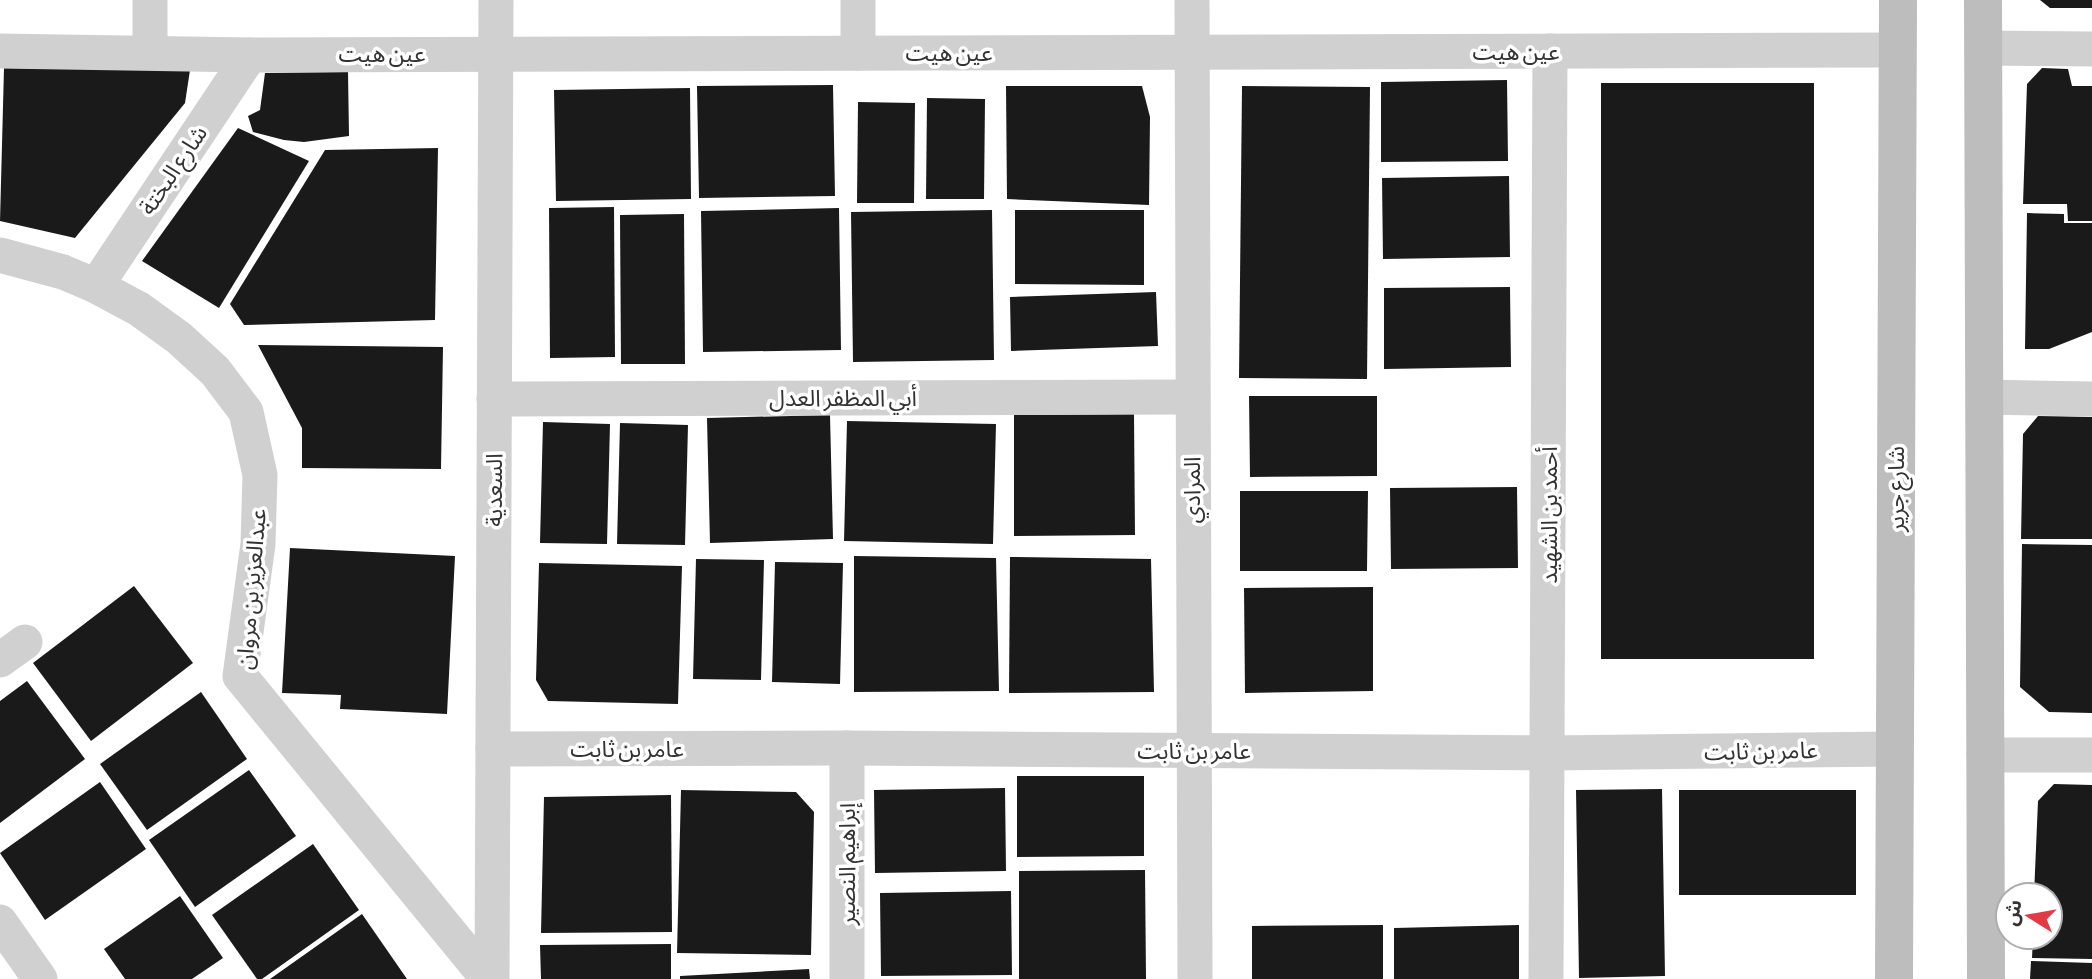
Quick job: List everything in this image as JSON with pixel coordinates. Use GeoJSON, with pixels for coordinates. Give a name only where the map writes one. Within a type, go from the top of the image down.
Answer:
{"type":"FeatureCollection","features":[{"type":"Feature","properties":{"kind":"main road","name":"شارع جرير"},"geometry":{"type":"LineString","coordinates":[[1894,979],[1898,0]]}},
{"type":"Feature","properties":{"kind":"main road"},"geometry":{"type":"LineString","coordinates":[[1983,0],[1986,979]]}},
{"type":"Feature","properties":{"kind":"street"},"geometry":{"type":"LineString","coordinates":[[150,0],[150,52]]}},
{"type":"Feature","properties":{"kind":"street","name":"السعدية"},"geometry":{"type":"LineString","coordinates":[[490,979],[496,0]]}},
{"type":"Feature","properties":{"kind":"street"},"geometry":{"type":"LineString","coordinates":[[858,0],[858,53]]}},
{"type":"Feature","properties":{"kind":"street","name":"المرادي"},"geometry":{"type":"LineString","coordinates":[[1192,0],[1195,979]]}},
{"type":"Feature","properties":{"kind":"street"},"geometry":{"type":"LineString","coordinates":[[1983,48],[2092,49]]}},
{"type":"Feature","properties":{"kind":"street","name":"عين هيت"},"geometry":{"type":"LineString","coordinates":[[0,51],[250,55],[1898,50]]}},
{"type":"Feature","properties":{"kind":"street","name":"أحمد بن الشهيد"},"geometry":{"type":"LineString","coordinates":[[1546,979],[1550,51]]}},
{"type":"Feature","properties":{"kind":"street","name":"شارع البختة"},"geometry":{"type":"LineString","coordinates":[[96,286],[250,55]]}},
{"type":"Feature","properties":{"kind":"street","name":"عبدالعزيز بن مروان"},"geometry":{"type":"LineString","coordinates":[[0,255],[63,272],[139,309],[179,338],[215,371],[246,412],[260,475],[258,544],[240,676],[490,979]]}},
{"type":"Feature","properties":{"kind":"street","name":"أبي المظفر العدل"},"geometry":{"type":"LineString","coordinates":[[494,399],[1192,397]]}},
{"type":"Feature","properties":{"kind":"street"},"geometry":{"type":"LineString","coordinates":[[1984,397],[2092,399]]}},
{"type":"Feature","properties":{"kind":"street","name":"عامر بن ثابت"},"geometry":{"type":"LineString","coordinates":[[493,749],[847,748],[1549,753],[1895,749]]}},
{"type":"Feature","properties":{"kind":"street","name":"إبراهيم النصير"},"geometry":{"type":"LineString","coordinates":[[847,748],[847,979]]}},
{"type":"Feature","properties":{"kind":"street"},"geometry":{"type":"LineString","coordinates":[[1984,755],[2092,755]]}},
{"type":"Feature","properties":{"kind":"street"},"geometry":{"type":"LineString","coordinates":[[0,922],[40,979]]}},
{"type":"Feature","properties":{"kind":"building"},"geometry":{"type":"Polygon","coordinates":[[[2040,0],[2092,0],[2092,8],[2050,8],[2040,0]]]}},
{"type":"Feature","properties":{"kind":"building"},"geometry":{"type":"Polygon","coordinates":[[[4,68],[190,70],[185,103],[75,238],[0,221],[4,68]]]}},
{"type":"Feature","properties":{"kind":"building"},"geometry":{"type":"Polygon","coordinates":[[[2042,68],[2068,69],[2072,86],[2092,86],[2092,221],[2068,221],[2067,204],[2023,204],[2027,84],[2042,68]]]}},
{"type":"Feature","properties":{"kind":"building"},"geometry":{"type":"Polygon","coordinates":[[[348,72],[349,136],[304,142],[253,132],[248,116],[260,110],[265,73],[348,72]]]}},
{"type":"Feature","properties":{"kind":"building"},"geometry":{"type":"Polygon","coordinates":[[[1507,80],[1508,161],[1381,162],[1381,82],[1507,80]]]}},
{"type":"Feature","properties":{"kind":"building"},"geometry":{"type":"Polygon","coordinates":[[[1601,83],[1814,83],[1814,659],[1601,659],[1601,83]]]}},
{"type":"Feature","properties":{"kind":"building"},"geometry":{"type":"Polygon","coordinates":[[[833,85],[835,196],[699,198],[697,86],[833,85]]]}},
{"type":"Feature","properties":{"kind":"building"},"geometry":{"type":"Polygon","coordinates":[[[1006,86],[1142,86],[1150,117],[1149,205],[1007,199],[1006,86]]]}},
{"type":"Feature","properties":{"kind":"building"},"geometry":{"type":"Polygon","coordinates":[[[1242,86],[1370,87],[1367,379],[1239,378],[1242,86]]]}},
{"type":"Feature","properties":{"kind":"building"},"geometry":{"type":"Polygon","coordinates":[[[690,88],[691,199],[556,201],[554,90],[690,88]]]}},
{"type":"Feature","properties":{"kind":"building"},"geometry":{"type":"Polygon","coordinates":[[[927,98],[985,99],[984,199],[926,199],[927,98]]]}},
{"type":"Feature","properties":{"kind":"building"},"geometry":{"type":"Polygon","coordinates":[[[858,102],[915,103],[914,203],[857,203],[858,102]]]}},
{"type":"Feature","properties":{"kind":"building"},"geometry":{"type":"Polygon","coordinates":[[[238,128],[309,161],[219,308],[142,261],[238,128]]]}},
{"type":"Feature","properties":{"kind":"building"},"geometry":{"type":"Polygon","coordinates":[[[438,148],[435,320],[244,325],[230,304],[325,150],[438,148]]]}},
{"type":"Feature","properties":{"kind":"building"},"geometry":{"type":"Polygon","coordinates":[[[1509,176],[1510,257],[1383,259],[1382,178],[1509,176]]]}},
{"type":"Feature","properties":{"kind":"building"},"geometry":{"type":"Polygon","coordinates":[[[614,207],[615,357],[550,358],[549,208],[614,207]]]}},
{"type":"Feature","properties":{"kind":"building"},"geometry":{"type":"Polygon","coordinates":[[[839,208],[841,350],[703,352],[701,211],[839,208]]]}},
{"type":"Feature","properties":{"kind":"building"},"geometry":{"type":"Polygon","coordinates":[[[992,210],[994,360],[853,362],[851,212],[992,210]]]}},
{"type":"Feature","properties":{"kind":"building"},"geometry":{"type":"Polygon","coordinates":[[[1015,210],[1144,210],[1144,285],[1015,284],[1015,210]]]}},
{"type":"Feature","properties":{"kind":"building"},"geometry":{"type":"Polygon","coordinates":[[[2027,213],[2064,214],[2064,223],[2092,223],[2092,332],[2049,349],[2025,349],[2027,213]]]}},
{"type":"Feature","properties":{"kind":"building"},"geometry":{"type":"Polygon","coordinates":[[[684,214],[685,364],[621,364],[620,215],[684,214]]]}},
{"type":"Feature","properties":{"kind":"building"},"geometry":{"type":"Polygon","coordinates":[[[1510,287],[1511,367],[1384,369],[1384,288],[1510,287]]]}},
{"type":"Feature","properties":{"kind":"building"},"geometry":{"type":"Polygon","coordinates":[[[1156,292],[1158,346],[1011,351],[1010,297],[1156,292]]]}},
{"type":"Feature","properties":{"kind":"building"},"geometry":{"type":"Polygon","coordinates":[[[258,345],[443,347],[441,469],[302,468],[302,428],[258,345]]]}},
{"type":"Feature","properties":{"kind":"building"},"geometry":{"type":"Polygon","coordinates":[[[1249,396],[1377,396],[1377,476],[1250,477],[1249,396]]]}},
{"type":"Feature","properties":{"kind":"building"},"geometry":{"type":"Polygon","coordinates":[[[1134,414],[1135,535],[1014,536],[1014,415],[1134,414]]]}},
{"type":"Feature","properties":{"kind":"building"},"geometry":{"type":"Polygon","coordinates":[[[830,415],[833,539],[710,543],[707,418],[830,415]]]}},
{"type":"Feature","properties":{"kind":"building"},"geometry":{"type":"Polygon","coordinates":[[[2038,416],[2092,417],[2092,539],[2021,539],[2023,434],[2038,416]]]}},
{"type":"Feature","properties":{"kind":"building"},"geometry":{"type":"Polygon","coordinates":[[[847,421],[996,424],[993,544],[844,541],[847,421]]]}},
{"type":"Feature","properties":{"kind":"building"},"geometry":{"type":"Polygon","coordinates":[[[543,422],[610,424],[607,544],[540,543],[543,422]]]}},
{"type":"Feature","properties":{"kind":"building"},"geometry":{"type":"Polygon","coordinates":[[[620,423],[688,425],[685,545],[617,544],[620,423]]]}},
{"type":"Feature","properties":{"kind":"building"},"geometry":{"type":"Polygon","coordinates":[[[1517,487],[1518,568],[1391,569],[1390,488],[1517,487]]]}},
{"type":"Feature","properties":{"kind":"building"},"geometry":{"type":"Polygon","coordinates":[[[1240,491],[1368,491],[1367,571],[1240,571],[1240,491]]]}},
{"type":"Feature","properties":{"kind":"building"},"geometry":{"type":"Polygon","coordinates":[[[2022,544],[2092,545],[2092,713],[2049,712],[2020,687],[2022,544]]]}},
{"type":"Feature","properties":{"kind":"building"},"geometry":{"type":"Polygon","coordinates":[[[290,548],[455,556],[447,714],[340,709],[341,695],[282,693],[290,548]]]}},
{"type":"Feature","properties":{"kind":"building"},"geometry":{"type":"Polygon","coordinates":[[[854,556],[996,558],[999,691],[854,692],[854,556]]]}},
{"type":"Feature","properties":{"kind":"building"},"geometry":{"type":"Polygon","coordinates":[[[1010,557],[1151,559],[1154,692],[1009,693],[1010,557]]]}},
{"type":"Feature","properties":{"kind":"building"},"geometry":{"type":"Polygon","coordinates":[[[696,559],[764,560],[761,680],[693,679],[696,559]]]}},
{"type":"Feature","properties":{"kind":"building"},"geometry":{"type":"Polygon","coordinates":[[[775,562],[843,563],[840,684],[772,682],[775,562]]]}},
{"type":"Feature","properties":{"kind":"building"},"geometry":{"type":"Polygon","coordinates":[[[539,563],[682,566],[678,704],[548,701],[536,680],[539,563]]]}},
{"type":"Feature","properties":{"kind":"building"},"geometry":{"type":"Polygon","coordinates":[[[134,586],[193,663],[91,741],[33,663],[134,586]]]}},
{"type":"Feature","properties":{"kind":"building"},"geometry":{"type":"Polygon","coordinates":[[[1373,587],[1373,691],[1245,693],[1244,588],[1373,587]]]}},
{"type":"Feature","properties":{"kind":"building"},"geometry":{"type":"Polygon","coordinates":[[[27,681],[85,759],[0,823],[0,701],[27,681]]]}},
{"type":"Feature","properties":{"kind":"building"},"geometry":{"type":"Polygon","coordinates":[[[201,692],[247,759],[147,830],[100,764],[201,692]]]}},
{"type":"Feature","properties":{"kind":"building"},"geometry":{"type":"Polygon","coordinates":[[[249,770],[296,836],[195,907],[149,840],[249,770]]]}},
{"type":"Feature","properties":{"kind":"building"},"geometry":{"type":"Polygon","coordinates":[[[1017,776],[1144,776],[1144,856],[1017,857],[1017,776]]]}},
{"type":"Feature","properties":{"kind":"building"},"geometry":{"type":"Polygon","coordinates":[[[100,782],[146,849],[45,920],[0,853],[100,782]]]}},
{"type":"Feature","properties":{"kind":"building"},"geometry":{"type":"Polygon","coordinates":[[[2054,784],[2092,785],[2092,959],[2032,958],[2032,951],[2064,951],[2064,881],[2035,881],[2038,801],[2054,784]]]}},
{"type":"Feature","properties":{"kind":"building"},"geometry":{"type":"Polygon","coordinates":[[[1005,788],[1006,871],[875,873],[874,790],[1005,788]]]}},
{"type":"Feature","properties":{"kind":"building"},"geometry":{"type":"Polygon","coordinates":[[[1662,789],[1665,976],[1579,978],[1576,790],[1662,789]]]}},
{"type":"Feature","properties":{"kind":"building"},"geometry":{"type":"Polygon","coordinates":[[[681,790],[796,792],[814,812],[811,955],[677,953],[681,790]]]}},
{"type":"Feature","properties":{"kind":"building"},"geometry":{"type":"Polygon","coordinates":[[[1679,790],[1856,790],[1856,895],[1679,895],[1679,790]]]}},
{"type":"Feature","properties":{"kind":"building"},"geometry":{"type":"Polygon","coordinates":[[[671,795],[672,932],[541,933],[544,797],[671,795]]]}},
{"type":"Feature","properties":{"kind":"building"},"geometry":{"type":"Polygon","coordinates":[[[313,844],[359,910],[262,979],[257,979],[212,915],[313,844]]]}},
{"type":"Feature","properties":{"kind":"building"},"geometry":{"type":"Polygon","coordinates":[[[1145,870],[1146,979],[1019,979],[1019,871],[1145,870]]]}},
{"type":"Feature","properties":{"kind":"building"},"geometry":{"type":"Polygon","coordinates":[[[1011,891],[1012,975],[881,976],[880,893],[1011,891]]]}},
{"type":"Feature","properties":{"kind":"building"},"geometry":{"type":"Polygon","coordinates":[[[180,896],[223,958],[192,979],[125,979],[104,949],[180,896]]]}},
{"type":"Feature","properties":{"kind":"building"},"geometry":{"type":"Polygon","coordinates":[[[362,914],[407,979],[270,979],[287,967],[362,914]]]}},
{"type":"Feature","properties":{"kind":"building"},"geometry":{"type":"Polygon","coordinates":[[[1383,925],[1383,979],[1252,979],[1252,926],[1383,925]]]}},
{"type":"Feature","properties":{"kind":"building"},"geometry":{"type":"Polygon","coordinates":[[[1519,925],[1519,979],[1394,979],[1394,928],[1519,925]]]}},
{"type":"Feature","properties":{"kind":"building"},"geometry":{"type":"Polygon","coordinates":[[[671,944],[671,979],[541,979],[540,945],[671,944]]]}},
{"type":"Feature","properties":{"kind":"building"},"geometry":{"type":"Polygon","coordinates":[[[2031,961],[2092,963],[2092,979],[2030,979],[2031,961]]]}},
{"type":"Feature","properties":{"kind":"building"},"geometry":{"type":"Polygon","coordinates":[[[809,969],[810,979],[680,979],[680,976],[809,969]]]}}]}
